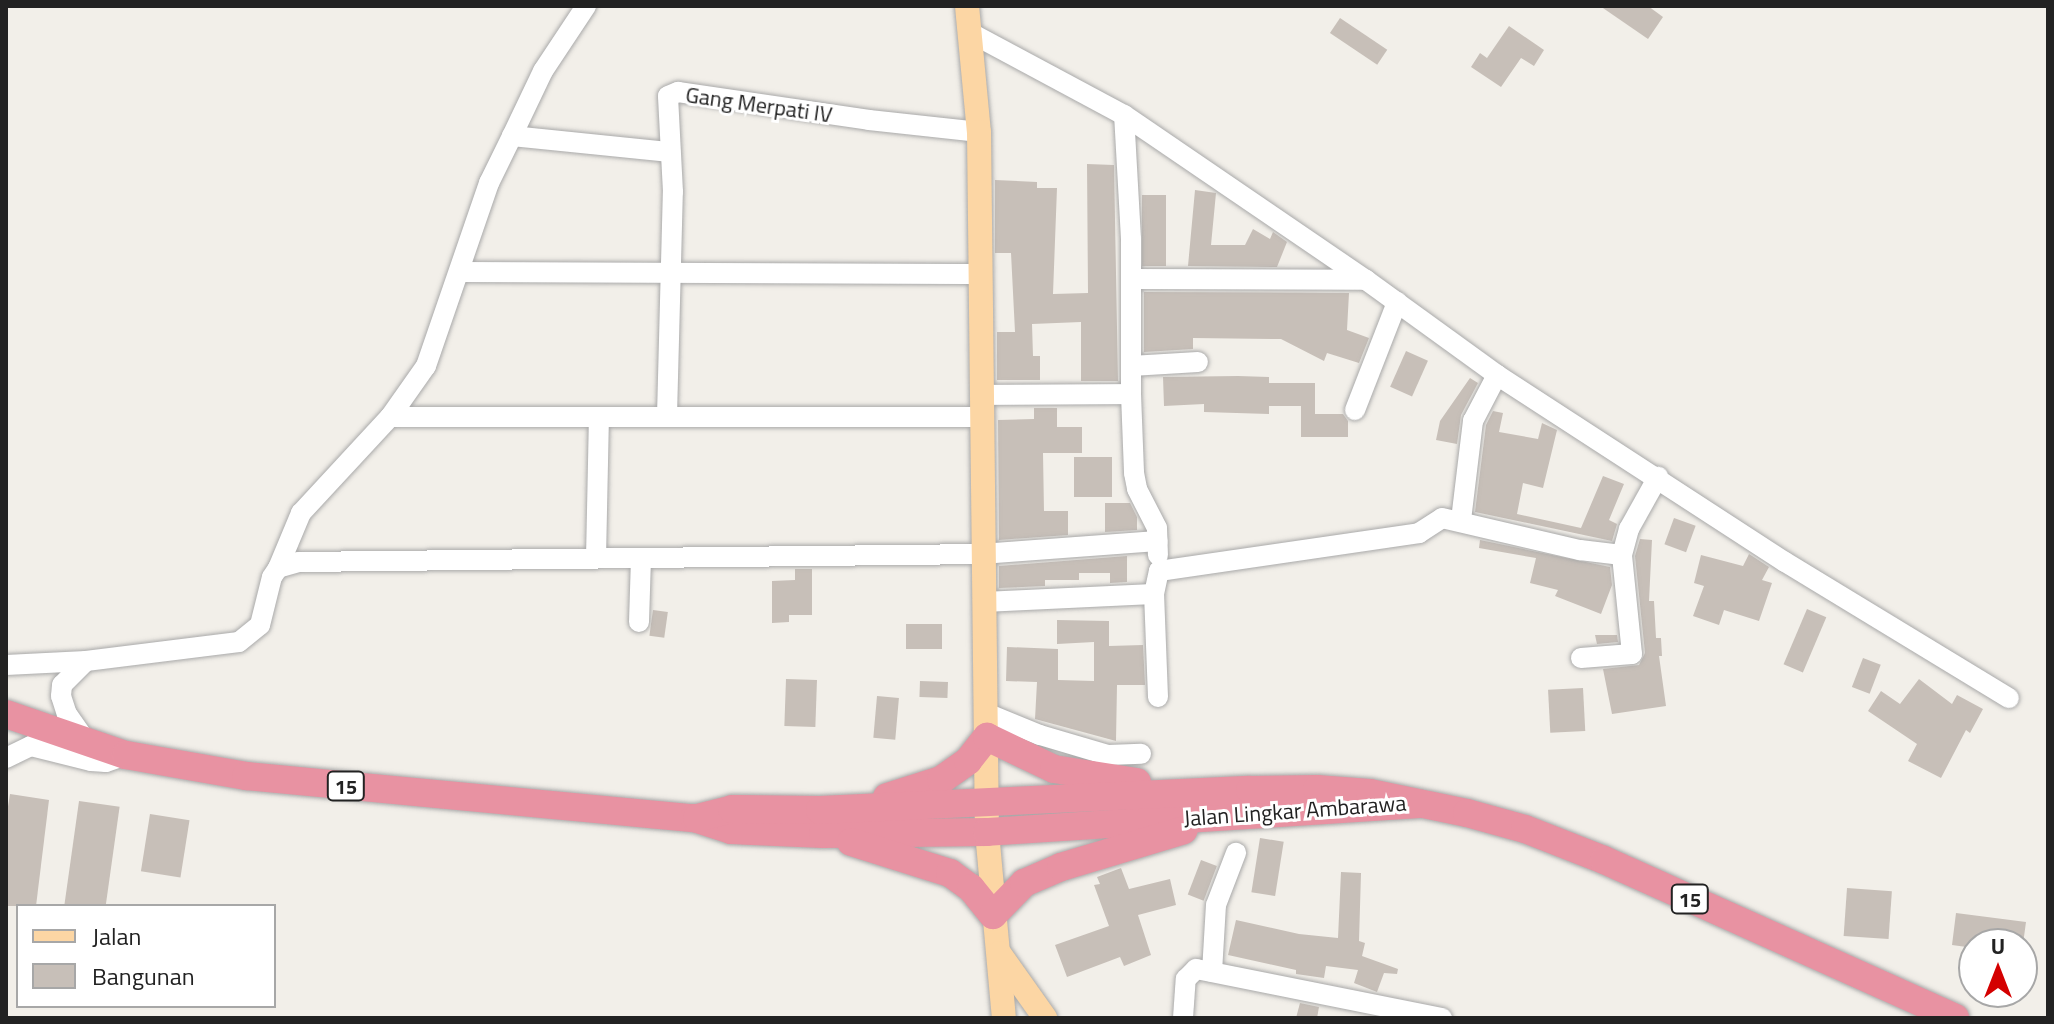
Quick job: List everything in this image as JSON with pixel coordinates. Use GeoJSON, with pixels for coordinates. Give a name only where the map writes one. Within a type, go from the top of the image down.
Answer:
{"type":"FeatureCollection","features":[{"type":"Feature","properties":{"kind":"highway","name":"15"},"geometry":{"type":"LineString","coordinates":[[6,714],[126,755]]}},
{"type":"Feature","properties":{"kind":"highway"},"geometry":{"type":"LineString","coordinates":[[821,822],[941,780],[968,761],[987,725],[1054,769],[1249,801]]}},
{"type":"Feature","properties":{"kind":"highway","name":"Jalan Lingkar Ambarawa"},"geometry":{"type":"LineString","coordinates":[[126,755],[246,776],[694,818],[731,830],[988,804],[1249,801],[1364,810],[1417,804],[1525,829],[1604,860],[1955,1018]]}},
{"type":"Feature","properties":{"kind":"highway"},"geometry":{"type":"LineString","coordinates":[[821,822],[950,873],[971,888],[993,915],[1024,883],[1249,801]]}},
{"type":"Feature","properties":{"kind":"highway","name":"Jalan Lingkar Ambarawa"},"geometry":{"type":"LineString","coordinates":[[821,822],[987,832],[1249,801]]}},
{"type":"Feature","properties":{"kind":"main road"},"geometry":{"type":"LineString","coordinates":[[967,6],[979,132],[981,554],[987,832],[1004,1018]]}},
{"type":"Feature","properties":{"kind":"main road"},"geometry":{"type":"LineString","coordinates":[[999,953],[1045,1018]]}},
{"type":"Feature","properties":{"kind":"street"},"geometry":{"type":"LineString","coordinates":[[6,665],[86,661],[239,642],[260,625],[272,577],[301,513],[390,417],[426,366],[489,183],[543,71],[586,6]]}},
{"type":"Feature","properties":{"kind":"street"},"geometry":{"type":"LineString","coordinates":[[969,32],[1124,115],[1366,280],[1497,375],[1785,562],[2009,698]]}},
{"type":"Feature","properties":{"kind":"street","name":"Gang Merpati IV"},"geometry":{"type":"LineString","coordinates":[[667,416],[671,272],[668,96],[678,92],[869,120],[979,132]]}},
{"type":"Feature","properties":{"kind":"street"},"geometry":{"type":"LineString","coordinates":[[1124,115],[1131,279],[1131,394],[1137,489],[1153,516],[1158,541],[1159,571],[1154,594],[1158,697]]}},
{"type":"Feature","properties":{"kind":"street"},"geometry":{"type":"LineString","coordinates":[[512,136],[670,152]]}},
{"type":"Feature","properties":{"kind":"street"},"geometry":{"type":"LineString","coordinates":[[460,272],[979,274]]}},
{"type":"Feature","properties":{"kind":"street"},"geometry":{"type":"LineString","coordinates":[[1131,279],[1366,280]]}},
{"type":"Feature","properties":{"kind":"street"},"geometry":{"type":"LineString","coordinates":[[1355,410],[1397,302]]}},
{"type":"Feature","properties":{"kind":"street"},"geometry":{"type":"LineString","coordinates":[[1131,366],[1198,362]]}},
{"type":"Feature","properties":{"kind":"street"},"geometry":{"type":"LineString","coordinates":[[1461,520],[1473,421],[1497,375]]}},
{"type":"Feature","properties":{"kind":"street"},"geometry":{"type":"LineString","coordinates":[[390,417],[667,416],[981,406],[1131,394]]}},
{"type":"Feature","properties":{"kind":"street"},"geometry":{"type":"LineString","coordinates":[[596,558],[599,417]]}},
{"type":"Feature","properties":{"kind":"street"},"geometry":{"type":"LineString","coordinates":[[1581,658],[1632,654],[1622,555],[1629,529],[1658,477]]}},
{"type":"Feature","properties":{"kind":"street"},"geometry":{"type":"LineString","coordinates":[[1159,571],[1419,533],[1436,518],[1461,520],[1580,550],[1622,555]]}},
{"type":"Feature","properties":{"kind":"street"},"geometry":{"type":"LineString","coordinates":[[278,568],[299,562],[981,554],[1158,541]]}},
{"type":"Feature","properties":{"kind":"street"},"geometry":{"type":"LineString","coordinates":[[639,622],[641,559]]}},
{"type":"Feature","properties":{"kind":"street"},"geometry":{"type":"LineString","coordinates":[[983,602],[1154,594]]}},
{"type":"Feature","properties":{"kind":"street"},"geometry":{"type":"LineString","coordinates":[[86,661],[62,685],[61,696],[67,714],[86,741]]}},
{"type":"Feature","properties":{"kind":"street"},"geometry":{"type":"LineString","coordinates":[[987,725],[1040,735],[1108,755],[1141,754]]}},
{"type":"Feature","properties":{"kind":"street"},"geometry":{"type":"LineString","coordinates":[[6,758],[31,746],[91,761],[106,762],[126,755]]}},
{"type":"Feature","properties":{"kind":"street"},"geometry":{"type":"LineString","coordinates":[[1212,972],[1216,905],[1236,853]]}},
{"type":"Feature","properties":{"kind":"street"},"geometry":{"type":"LineString","coordinates":[[1183,1018],[1186,979],[1196,969],[1442,1018]]}},
{"type":"Feature","properties":{"kind":"building"},"geometry":{"type":"Polygon","coordinates":[[[1600,6],[1648,6],[1663,17],[1648,39],[1600,6]]]}},
{"type":"Feature","properties":{"kind":"building"},"geometry":{"type":"Polygon","coordinates":[[[1340,18],[1387,50],[1377,65],[1330,33],[1340,18]]]}},
{"type":"Feature","properties":{"kind":"building"},"geometry":{"type":"Polygon","coordinates":[[[1509,26],[1544,50],[1534,66],[1521,58],[1501,87],[1471,67],[1480,53],[1487,58],[1509,26]]]}},
{"type":"Feature","properties":{"kind":"building"},"geometry":{"type":"Polygon","coordinates":[[[1087,164],[1114,165],[1118,381],[1081,381],[1081,322],[1032,324],[1033,356],[1040,356],[1040,380],[997,380],[997,332],[1015,332],[1011,253],[995,253],[995,180],[1037,182],[1037,188],[1057,188],[1053,294],[1088,293],[1087,164]]]}},
{"type":"Feature","properties":{"kind":"building"},"geometry":{"type":"Polygon","coordinates":[[[1195,190],[1216,193],[1211,245],[1245,245],[1253,229],[1270,239],[1273,232],[1287,242],[1277,267],[1188,266],[1195,190]]]}},
{"type":"Feature","properties":{"kind":"building"},"geometry":{"type":"Polygon","coordinates":[[[1142,195],[1166,195],[1166,266],[1142,266],[1142,195]]]}},
{"type":"Feature","properties":{"kind":"building"},"geometry":{"type":"Polygon","coordinates":[[[1144,292],[1349,293],[1347,330],[1369,338],[1359,363],[1327,353],[1324,361],[1281,339],[1193,338],[1193,349],[1144,352],[1144,292]]]}},
{"type":"Feature","properties":{"kind":"building"},"geometry":{"type":"Polygon","coordinates":[[[1406,351],[1428,361],[1412,396],[1390,387],[1406,351]]]}},
{"type":"Feature","properties":{"kind":"building"},"geometry":{"type":"Polygon","coordinates":[[[1163,377],[1269,377],[1269,383],[1315,383],[1315,414],[1343,414],[1348,421],[1348,437],[1301,437],[1301,406],[1269,406],[1269,414],[1204,412],[1204,404],[1164,406],[1163,377]]]}},
{"type":"Feature","properties":{"kind":"building"},"geometry":{"type":"Polygon","coordinates":[[[1470,378],[1478,383],[1461,415],[1457,444],[1436,440],[1440,421],[1470,378]]]}},
{"type":"Feature","properties":{"kind":"building"},"geometry":{"type":"Polygon","coordinates":[[[1034,408],[1057,408],[1057,427],[1082,427],[1082,453],[1043,453],[1044,511],[1068,511],[1068,535],[999,540],[998,420],[1034,419],[1034,408]]]}},
{"type":"Feature","properties":{"kind":"building"},"geometry":{"type":"Polygon","coordinates":[[[1493,411],[1503,413],[1499,432],[1538,439],[1542,423],[1557,430],[1543,488],[1523,483],[1517,514],[1581,528],[1603,476],[1624,484],[1609,520],[1617,524],[1612,541],[1475,512],[1486,425],[1493,411]]]}},
{"type":"Feature","properties":{"kind":"building"},"geometry":{"type":"Polygon","coordinates":[[[1074,457],[1112,457],[1112,497],[1074,497],[1074,457]]]}},
{"type":"Feature","properties":{"kind":"building"},"geometry":{"type":"Polygon","coordinates":[[[1105,503],[1130,503],[1137,517],[1137,530],[1105,532],[1105,503]]]}},
{"type":"Feature","properties":{"kind":"building"},"geometry":{"type":"Polygon","coordinates":[[[1674,518],[1696,526],[1686,552],[1664,544],[1674,518]]]}},
{"type":"Feature","properties":{"kind":"building"},"geometry":{"type":"Polygon","coordinates":[[[1640,539],[1652,540],[1649,601],[1654,601],[1656,638],[1661,638],[1662,656],[1659,656],[1666,706],[1612,714],[1603,669],[1639,665],[1645,653],[1635,556],[1640,539]]]}},
{"type":"Feature","properties":{"kind":"building"},"geometry":{"type":"Polygon","coordinates":[[[1480,540],[1610,567],[1612,585],[1601,614],[1555,596],[1558,590],[1530,583],[1536,558],[1479,548],[1480,540]]]}},
{"type":"Feature","properties":{"kind":"building"},"geometry":{"type":"Polygon","coordinates":[[[1749,554],[1769,567],[1762,580],[1772,583],[1759,621],[1724,610],[1719,625],[1693,616],[1704,586],[1694,583],[1701,555],[1743,566],[1749,554]]]}},
{"type":"Feature","properties":{"kind":"building"},"geometry":{"type":"Polygon","coordinates":[[[1127,556],[1127,582],[1110,583],[1110,573],[1079,573],[1079,580],[1045,580],[1045,586],[999,588],[999,566],[1127,556]]]}},
{"type":"Feature","properties":{"kind":"building"},"geometry":{"type":"Polygon","coordinates":[[[795,569],[812,569],[812,615],[789,615],[789,622],[772,623],[772,581],[795,580],[795,569]]]}},
{"type":"Feature","properties":{"kind":"building"},"geometry":{"type":"Polygon","coordinates":[[[1807,609],[1826,617],[1803,672],[1784,664],[1807,609]]]}},
{"type":"Feature","properties":{"kind":"building"},"geometry":{"type":"Polygon","coordinates":[[[653,610],[668,612],[664,638],[649,636],[653,610]]]}},
{"type":"Feature","properties":{"kind":"building"},"geometry":{"type":"Polygon","coordinates":[[[1057,620],[1109,621],[1109,646],[1143,645],[1145,685],[1117,685],[1116,741],[1035,719],[1037,682],[1006,681],[1007,647],[1058,649],[1058,680],[1094,681],[1094,642],[1057,644],[1057,620]]]}},
{"type":"Feature","properties":{"kind":"building"},"geometry":{"type":"Polygon","coordinates":[[[906,624],[942,624],[942,649],[906,649],[906,624]]]}},
{"type":"Feature","properties":{"kind":"building"},"geometry":{"type":"Polygon","coordinates":[[[1595,635],[1617,635],[1618,642],[1597,644],[1595,635]]]}},
{"type":"Feature","properties":{"kind":"building"},"geometry":{"type":"Polygon","coordinates":[[[1863,658],[1881,665],[1870,694],[1852,687],[1863,658]]]}},
{"type":"Feature","properties":{"kind":"building"},"geometry":{"type":"Polygon","coordinates":[[[786,679],[817,680],[815,727],[784,726],[786,679]]]}},
{"type":"Feature","properties":{"kind":"building"},"geometry":{"type":"Polygon","coordinates":[[[1919,679],[1952,704],[1957,695],[1983,709],[1970,733],[1966,730],[1941,778],[1908,761],[1917,744],[1868,711],[1881,691],[1900,704],[1919,679]]]}},
{"type":"Feature","properties":{"kind":"building"},"geometry":{"type":"Polygon","coordinates":[[[920,681],[948,682],[947,698],[919,697],[920,681]]]}},
{"type":"Feature","properties":{"kind":"building"},"geometry":{"type":"Polygon","coordinates":[[[1583,688],[1585,731],[1550,733],[1548,690],[1583,688]]]}},
{"type":"Feature","properties":{"kind":"building"},"geometry":{"type":"Polygon","coordinates":[[[877,696],[899,698],[895,740],[873,738],[877,696]]]}},
{"type":"Feature","properties":{"kind":"building"},"geometry":{"type":"Polygon","coordinates":[[[10,794],[49,800],[36,904],[6,906],[6,819],[10,794]]]}},
{"type":"Feature","properties":{"kind":"building"},"geometry":{"type":"Polygon","coordinates":[[[79,801],[120,807],[106,904],[65,904],[79,801]]]}},
{"type":"Feature","properties":{"kind":"building"},"geometry":{"type":"Polygon","coordinates":[[[150,814],[190,820],[180,878],[141,871],[150,814]]]}},
{"type":"Feature","properties":{"kind":"building"},"geometry":{"type":"Polygon","coordinates":[[[1260,838],[1284,842],[1275,896],[1251,892],[1260,838]]]}},
{"type":"Feature","properties":{"kind":"building"},"geometry":{"type":"Polygon","coordinates":[[[1201,860],[1217,866],[1204,901],[1188,895],[1201,860]]]}},
{"type":"Feature","properties":{"kind":"building"},"geometry":{"type":"Polygon","coordinates":[[[1121,868],[1129,889],[1170,879],[1176,905],[1138,915],[1151,955],[1124,966],[1120,957],[1067,977],[1055,945],[1109,926],[1094,885],[1100,884],[1097,877],[1121,868]]]}},
{"type":"Feature","properties":{"kind":"building"},"geometry":{"type":"Polygon","coordinates":[[[1341,872],[1361,873],[1359,941],[1365,943],[1362,956],[1398,969],[1397,974],[1384,973],[1377,992],[1354,983],[1358,970],[1326,966],[1324,978],[1296,974],[1296,970],[1228,955],[1236,920],[1299,934],[1338,938],[1341,872]]]}},
{"type":"Feature","properties":{"kind":"building"},"geometry":{"type":"Polygon","coordinates":[[[1847,888],[1892,891],[1889,939],[1844,936],[1847,888]]]}},
{"type":"Feature","properties":{"kind":"building"},"geometry":{"type":"Polygon","coordinates":[[[1956,913],[2026,922],[2025,928],[1958,928],[1958,946],[1952,945],[1956,913]]]}},
{"type":"Feature","properties":{"kind":"building"},"geometry":{"type":"Polygon","coordinates":[[[1300,1003],[1319,1007],[1317,1018],[1296,1018],[1300,1003]]]}}]}
